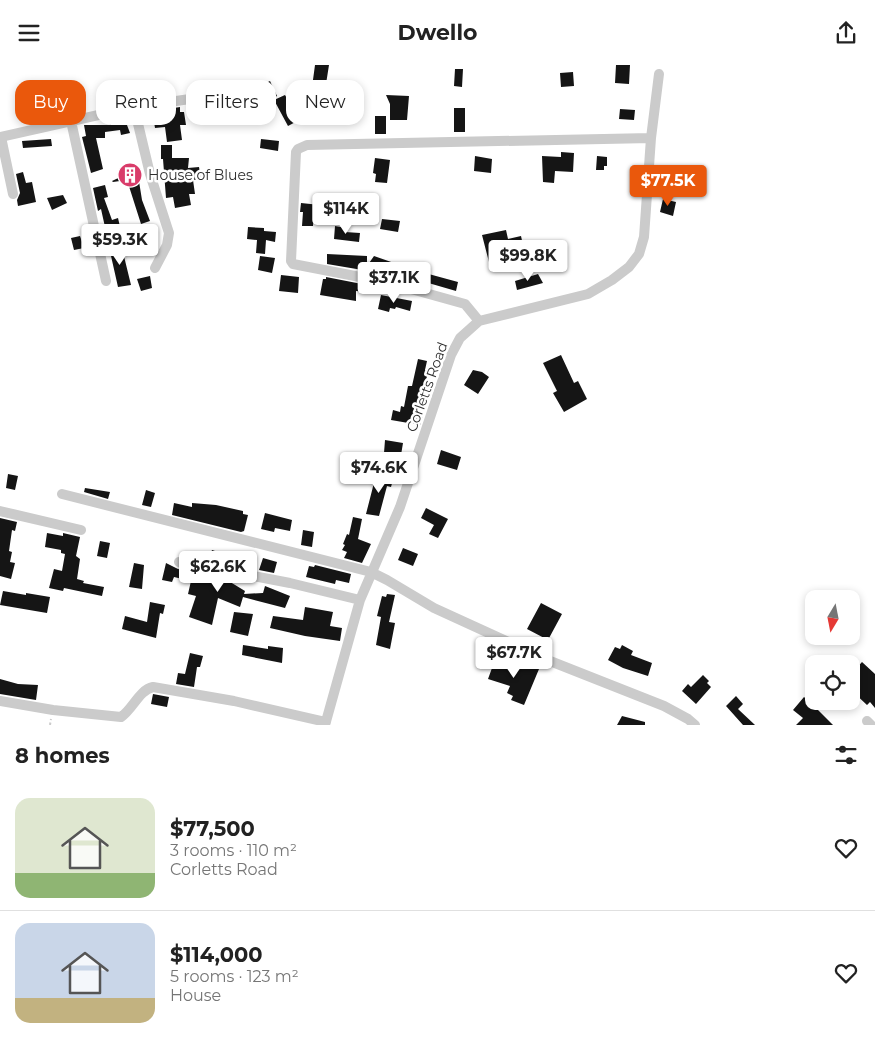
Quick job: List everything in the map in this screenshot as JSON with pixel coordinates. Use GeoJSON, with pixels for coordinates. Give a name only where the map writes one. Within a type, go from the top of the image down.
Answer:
{"type":"FeatureCollection","features":[{"type":"Feature","properties":{"kind":"street","name":"Corletts Road"},"geometry":{"type":"LineString","coordinates":[[326,724],[360,600],[400,507],[451,355],[460,338],[479,321],[588,294],[612,280],[628,267],[639,254],[644,237],[651,138],[659,74]]}},
{"type":"Feature","properties":{"kind":"street"},"geometry":{"type":"LineString","coordinates":[[13,194],[0,137],[53,125]]}},
{"type":"Feature","properties":{"kind":"street"},"geometry":{"type":"LineString","coordinates":[[72,125],[106,281]]}},
{"type":"Feature","properties":{"kind":"street"},"geometry":{"type":"LineString","coordinates":[[138,125],[150,174],[169,233],[167,245],[155,268]]}},
{"type":"Feature","properties":{"kind":"street"},"geometry":{"type":"LineString","coordinates":[[479,321],[465,304],[386,282],[292,264],[296,152],[298,149],[307,145],[651,138]]}},
{"type":"Feature","properties":{"kind":"street"},"geometry":{"type":"LineString","coordinates":[[62,493],[371,572],[434,608],[550,661],[664,706],[695,725]]}},
{"type":"Feature","properties":{"kind":"street"},"geometry":{"type":"LineString","coordinates":[[0,511],[81,530]]}},
{"type":"Feature","properties":{"kind":"street"},"geometry":{"type":"LineString","coordinates":[[178,562],[290,583],[360,600]]}},
{"type":"Feature","properties":{"kind":"street"},"geometry":{"type":"LineString","coordinates":[[0,701],[53,710],[121,717],[128,712],[147,688],[153,687],[234,701],[326,724]]}},
{"type":"Feature","properties":{"kind":"building"},"geometry":{"type":"Polygon","coordinates":[[[315,65],[329,65],[327,80],[313,80],[315,65]]]}},
{"type":"Feature","properties":{"kind":"building"},"geometry":{"type":"Polygon","coordinates":[[[616,65],[630,65],[629,84],[615,83],[616,65]]]}},
{"type":"Feature","properties":{"kind":"building"},"geometry":{"type":"Polygon","coordinates":[[[455,69],[463,69],[462,87],[454,86],[455,69]]]}},
{"type":"Feature","properties":{"kind":"building"},"geometry":{"type":"Polygon","coordinates":[[[573,72],[574,86],[561,87],[560,73],[573,72]]]}},
{"type":"Feature","properties":{"kind":"building"},"geometry":{"type":"Polygon","coordinates":[[[285,95],[286,97],[286,122],[276,104],[276,99],[285,95]]]}},
{"type":"Feature","properties":{"kind":"building"},"geometry":{"type":"Polygon","coordinates":[[[386,95],[409,96],[407,120],[390,120],[390,104],[386,95]]]}},
{"type":"Feature","properties":{"kind":"building"},"geometry":{"type":"Polygon","coordinates":[[[180,107],[180,112],[184,112],[186,125],[180,125],[182,140],[167,142],[165,127],[155,128],[154,125],[176,125],[176,108],[180,107]]]}},
{"type":"Feature","properties":{"kind":"building"},"geometry":{"type":"Polygon","coordinates":[[[454,108],[465,108],[465,132],[454,132],[454,108]]]}},
{"type":"Feature","properties":{"kind":"building"},"geometry":{"type":"Polygon","coordinates":[[[620,109],[635,110],[634,120],[619,119],[620,109]]]}},
{"type":"Feature","properties":{"kind":"building"},"geometry":{"type":"Polygon","coordinates":[[[375,116],[386,116],[386,134],[375,134],[375,116]]]}},
{"type":"Feature","properties":{"kind":"building"},"geometry":{"type":"Polygon","coordinates":[[[84,125],[127,125],[130,133],[121,135],[120,130],[105,132],[105,138],[96,138],[103,169],[91,173],[82,137],[86,136],[84,125]]]}},
{"type":"Feature","properties":{"kind":"building"},"geometry":{"type":"Polygon","coordinates":[[[51,139],[52,146],[23,148],[22,141],[51,139]]]}},
{"type":"Feature","properties":{"kind":"building"},"geometry":{"type":"Polygon","coordinates":[[[261,139],[279,141],[278,151],[260,148],[261,139]]]}},
{"type":"Feature","properties":{"kind":"building"},"geometry":{"type":"Polygon","coordinates":[[[161,145],[172,145],[172,158],[189,158],[188,168],[199,167],[201,179],[193,180],[195,194],[189,194],[191,205],[175,208],[173,197],[166,198],[161,145]]]}},
{"type":"Feature","properties":{"kind":"building"},"geometry":{"type":"Polygon","coordinates":[[[561,152],[574,153],[573,172],[555,171],[554,183],[543,182],[542,156],[561,157],[561,152]]]}},
{"type":"Feature","properties":{"kind":"building"},"geometry":{"type":"Polygon","coordinates":[[[475,156],[492,159],[491,173],[474,171],[475,156]]]}},
{"type":"Feature","properties":{"kind":"building"},"geometry":{"type":"Polygon","coordinates":[[[597,156],[607,157],[607,166],[604,166],[604,170],[596,170],[597,156]]]}},
{"type":"Feature","properties":{"kind":"building"},"geometry":{"type":"Polygon","coordinates":[[[375,158],[390,160],[387,183],[375,182],[376,174],[373,173],[375,158]]]}},
{"type":"Feature","properties":{"kind":"building"},"geometry":{"type":"Polygon","coordinates":[[[137,169],[142,200],[150,221],[141,224],[127,180],[112,181],[137,169]]]}},
{"type":"Feature","properties":{"kind":"building"},"geometry":{"type":"Polygon","coordinates":[[[23,172],[26,183],[32,182],[36,202],[18,206],[17,200],[20,193],[16,174],[23,172]]]}},
{"type":"Feature","properties":{"kind":"building"},"geometry":{"type":"Polygon","coordinates":[[[105,185],[108,197],[104,198],[112,220],[118,218],[121,231],[107,236],[101,209],[98,211],[93,188],[105,185]]]}},
{"type":"Feature","properties":{"kind":"building"},"geometry":{"type":"Polygon","coordinates":[[[63,195],[67,203],[52,210],[47,198],[63,195]]]}},
{"type":"Feature","properties":{"kind":"building"},"geometry":{"type":"Polygon","coordinates":[[[663,199],[676,202],[673,216],[660,212],[663,199]]]}},
{"type":"Feature","properties":{"kind":"building"},"geometry":{"type":"Polygon","coordinates":[[[301,203],[320,205],[318,212],[314,212],[313,226],[302,226],[303,212],[300,212],[301,203]]]}},
{"type":"Feature","properties":{"kind":"building"},"geometry":{"type":"Polygon","coordinates":[[[382,219],[400,221],[398,232],[380,229],[382,219]]]}},
{"type":"Feature","properties":{"kind":"building"},"geometry":{"type":"Polygon","coordinates":[[[335,226],[346,228],[345,232],[360,233],[359,242],[334,239],[335,226]]]}},
{"type":"Feature","properties":{"kind":"building"},"geometry":{"type":"Polygon","coordinates":[[[248,227],[264,228],[264,231],[276,232],[275,242],[266,240],[265,254],[256,253],[257,240],[247,239],[248,227]]]}},
{"type":"Feature","properties":{"kind":"building"},"geometry":{"type":"Polygon","coordinates":[[[506,230],[508,239],[521,236],[523,245],[510,248],[512,256],[489,262],[482,235],[506,230]]]}},
{"type":"Feature","properties":{"kind":"building"},"geometry":{"type":"Polygon","coordinates":[[[80,236],[84,248],[74,250],[71,238],[80,236]]]}},
{"type":"Feature","properties":{"kind":"building"},"geometry":{"type":"Polygon","coordinates":[[[121,244],[131,285],[118,287],[109,247],[121,244]]]}},
{"type":"Feature","properties":{"kind":"building"},"geometry":{"type":"Polygon","coordinates":[[[543,251],[545,262],[534,264],[532,253],[543,251]]]}},
{"type":"Feature","properties":{"kind":"building"},"geometry":{"type":"Polygon","coordinates":[[[327,254],[367,256],[367,266],[374,256],[414,270],[458,282],[456,291],[425,282],[424,284],[411,282],[386,274],[327,264],[327,254]]]}},
{"type":"Feature","properties":{"kind":"building"},"geometry":{"type":"Polygon","coordinates":[[[260,256],[275,258],[272,273],[258,270],[260,256]]]}},
{"type":"Feature","properties":{"kind":"building"},"geometry":{"type":"Polygon","coordinates":[[[538,274],[543,283],[517,290],[515,281],[538,274]]]}},
{"type":"Feature","properties":{"kind":"building"},"geometry":{"type":"Polygon","coordinates":[[[281,275],[299,277],[298,293],[279,291],[281,275]]]}},
{"type":"Feature","properties":{"kind":"building"},"geometry":{"type":"Polygon","coordinates":[[[150,276],[152,288],[141,291],[137,279],[150,276]]]}},
{"type":"Feature","properties":{"kind":"building"},"geometry":{"type":"Polygon","coordinates":[[[326,277],[367,285],[367,292],[356,291],[356,301],[320,295],[323,279],[326,279],[326,277]]]}},
{"type":"Feature","properties":{"kind":"building"},"geometry":{"type":"Polygon","coordinates":[[[381,295],[412,301],[410,311],[396,307],[395,309],[390,308],[389,312],[378,309],[381,295]]]}},
{"type":"Feature","properties":{"kind":"building"},"geometry":{"type":"Polygon","coordinates":[[[561,355],[574,383],[578,381],[587,399],[564,412],[553,393],[557,391],[543,363],[561,355]]]}},
{"type":"Feature","properties":{"kind":"building"},"geometry":{"type":"Polygon","coordinates":[[[418,359],[427,361],[425,370],[428,371],[419,416],[423,417],[420,425],[391,420],[393,410],[400,412],[401,406],[404,407],[408,386],[412,386],[418,359]]]}},
{"type":"Feature","properties":{"kind":"building"},"geometry":{"type":"Polygon","coordinates":[[[473,370],[482,372],[489,377],[478,394],[464,385],[473,370]]]}},
{"type":"Feature","properties":{"kind":"building"},"geometry":{"type":"Polygon","coordinates":[[[385,440],[403,443],[401,455],[384,453],[385,440]]]}},
{"type":"Feature","properties":{"kind":"building"},"geometry":{"type":"Polygon","coordinates":[[[441,450],[461,457],[457,470],[437,464],[441,450]]]}},
{"type":"Feature","properties":{"kind":"building"},"geometry":{"type":"Polygon","coordinates":[[[386,473],[394,476],[391,487],[387,486],[379,516],[366,514],[376,475],[384,478],[386,473]]]}},
{"type":"Feature","properties":{"kind":"building"},"geometry":{"type":"Polygon","coordinates":[[[8,474],[18,476],[15,490],[6,488],[8,474]]]}},
{"type":"Feature","properties":{"kind":"building"},"geometry":{"type":"Polygon","coordinates":[[[85,488],[110,492],[108,499],[84,492],[85,488]]]}},
{"type":"Feature","properties":{"kind":"building"},"geometry":{"type":"Polygon","coordinates":[[[146,490],[155,493],[151,507],[142,505],[146,490]]]}},
{"type":"Feature","properties":{"kind":"building"},"geometry":{"type":"Polygon","coordinates":[[[174,503],[192,507],[192,503],[216,505],[243,511],[243,514],[248,515],[244,531],[241,532],[172,515],[174,503]]]}},
{"type":"Feature","properties":{"kind":"building"},"geometry":{"type":"Polygon","coordinates":[[[426,508],[448,519],[438,538],[429,534],[434,525],[421,518],[426,508]]]}},
{"type":"Feature","properties":{"kind":"building"},"geometry":{"type":"Polygon","coordinates":[[[265,513],[292,520],[290,531],[275,528],[274,532],[261,529],[265,513]]]}},
{"type":"Feature","properties":{"kind":"building"},"geometry":{"type":"Polygon","coordinates":[[[353,517],[362,519],[358,539],[371,544],[362,563],[344,558],[347,552],[342,550],[347,534],[349,535],[353,517]]]}},
{"type":"Feature","properties":{"kind":"building"},"geometry":{"type":"Polygon","coordinates":[[[0,518],[17,522],[15,531],[12,530],[9,551],[12,552],[10,562],[15,563],[11,579],[0,576],[0,518]]]}},
{"type":"Feature","properties":{"kind":"building"},"geometry":{"type":"Polygon","coordinates":[[[303,530],[314,532],[312,547],[301,545],[303,530]]]}},
{"type":"Feature","properties":{"kind":"building"},"geometry":{"type":"Polygon","coordinates":[[[47,533],[63,536],[63,533],[80,537],[76,556],[80,559],[77,579],[84,581],[83,583],[104,587],[102,596],[64,588],[63,591],[49,588],[54,569],[62,571],[65,554],[61,553],[61,550],[45,547],[47,533]]]}},
{"type":"Feature","properties":{"kind":"building"},"geometry":{"type":"Polygon","coordinates":[[[100,541],[110,543],[107,558],[97,556],[100,541]]]}},
{"type":"Feature","properties":{"kind":"building"},"geometry":{"type":"Polygon","coordinates":[[[403,548],[418,554],[413,566],[398,560],[403,548]]]}},
{"type":"Feature","properties":{"kind":"building"},"geometry":{"type":"Polygon","coordinates":[[[212,550],[224,554],[223,556],[249,561],[250,568],[208,561],[212,550]]]}},
{"type":"Feature","properties":{"kind":"building"},"geometry":{"type":"Polygon","coordinates":[[[263,558],[277,562],[274,573],[259,570],[263,558]]]}},
{"type":"Feature","properties":{"kind":"building"},"geometry":{"type":"Polygon","coordinates":[[[134,563],[144,565],[142,589],[129,587],[134,563]]]}},
{"type":"Feature","properties":{"kind":"building"},"geometry":{"type":"Polygon","coordinates":[[[166,563],[178,569],[222,577],[245,591],[244,594],[263,593],[265,586],[290,596],[285,608],[243,597],[240,607],[218,598],[212,625],[189,617],[196,596],[188,594],[191,581],[174,577],[172,582],[162,580],[166,563]]]}},
{"type":"Feature","properties":{"kind":"building"},"geometry":{"type":"Polygon","coordinates":[[[315,565],[351,574],[349,583],[336,580],[335,584],[306,577],[309,566],[314,567],[315,565]]]}},
{"type":"Feature","properties":{"kind":"building"},"geometry":{"type":"Polygon","coordinates":[[[3,591],[50,597],[47,613],[0,605],[3,591]]]}},
{"type":"Feature","properties":{"kind":"building"},"geometry":{"type":"Polygon","coordinates":[[[387,594],[395,595],[389,622],[395,623],[390,649],[376,645],[381,617],[377,616],[382,596],[386,597],[387,594]]]}},
{"type":"Feature","properties":{"kind":"building"},"geometry":{"type":"Polygon","coordinates":[[[150,602],[165,605],[163,614],[160,613],[156,638],[122,629],[125,616],[147,622],[150,602]]]}},
{"type":"Feature","properties":{"kind":"building"},"geometry":{"type":"Polygon","coordinates":[[[541,603],[562,614],[548,640],[527,629],[541,603]]]}},
{"type":"Feature","properties":{"kind":"building"},"geometry":{"type":"Polygon","coordinates":[[[305,607],[333,612],[330,626],[342,628],[340,641],[270,628],[273,616],[303,620],[305,607]]]}},
{"type":"Feature","properties":{"kind":"building"},"geometry":{"type":"Polygon","coordinates":[[[234,612],[253,614],[248,636],[230,632],[234,612]]]}},
{"type":"Feature","properties":{"kind":"building"},"geometry":{"type":"Polygon","coordinates":[[[243,645],[268,649],[268,646],[283,648],[282,663],[242,655],[243,645]]]}},
{"type":"Feature","properties":{"kind":"building"},"geometry":{"type":"Polygon","coordinates":[[[622,645],[633,651],[631,655],[652,663],[648,676],[623,668],[608,660],[615,647],[620,649],[622,645]]]}},
{"type":"Feature","properties":{"kind":"building"},"geometry":{"type":"Polygon","coordinates":[[[190,653],[203,656],[200,667],[197,667],[194,687],[176,684],[178,673],[185,674],[190,653]]]}},
{"type":"Feature","properties":{"kind":"building"},"geometry":{"type":"Polygon","coordinates":[[[496,657],[526,668],[528,665],[539,669],[524,705],[511,700],[513,696],[507,693],[510,686],[488,679],[496,657]]]}},
{"type":"Feature","properties":{"kind":"building"},"geometry":{"type":"Polygon","coordinates":[[[862,662],[875,674],[875,708],[870,702],[867,705],[860,698],[860,664],[862,662]]]}},
{"type":"Feature","properties":{"kind":"building"},"geometry":{"type":"Polygon","coordinates":[[[703,675],[709,681],[707,683],[711,687],[696,704],[682,691],[688,684],[691,687],[703,675]]]}},
{"type":"Feature","properties":{"kind":"building"},"geometry":{"type":"Polygon","coordinates":[[[0,679],[18,684],[38,685],[36,700],[0,694],[0,679]]]}},
{"type":"Feature","properties":{"kind":"building"},"geometry":{"type":"Polygon","coordinates":[[[153,694],[169,697],[167,707],[151,704],[153,694]]]}},
{"type":"Feature","properties":{"kind":"building"},"geometry":{"type":"Polygon","coordinates":[[[736,696],[743,704],[738,709],[755,725],[743,725],[726,706],[736,696]]]}},
{"type":"Feature","properties":{"kind":"building"},"geometry":{"type":"Polygon","coordinates":[[[804,697],[805,710],[818,710],[833,725],[796,725],[803,718],[793,710],[804,697]]]}},
{"type":"Feature","properties":{"kind":"building"},"geometry":{"type":"Polygon","coordinates":[[[622,716],[645,722],[645,725],[617,725],[622,716]]]}},
{"type":"Feature","properties":{"kind":"place","name":"House of Blues"},"geometry":{"type":"Point","coordinates":[130,175]}}]}
